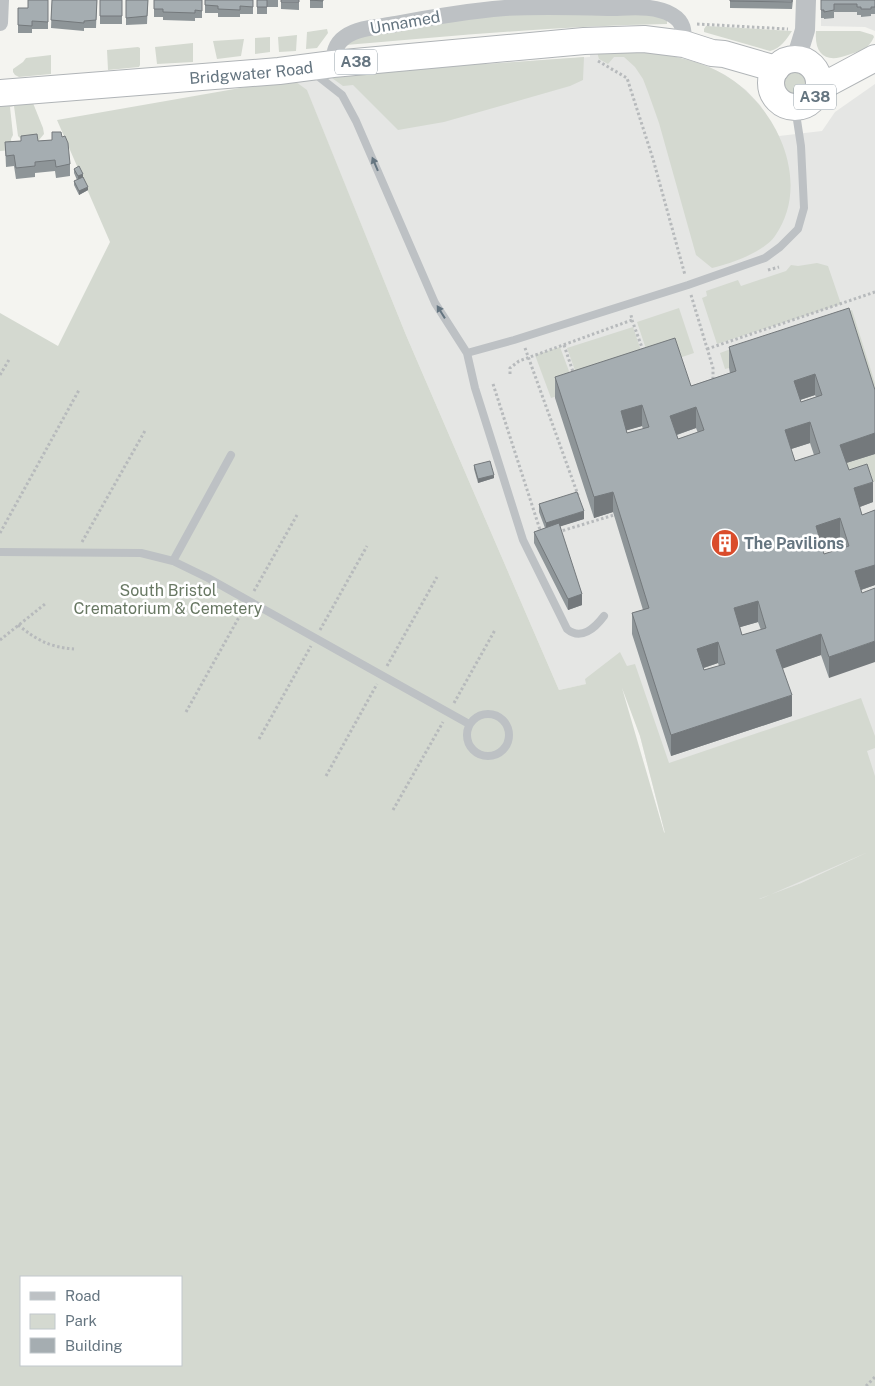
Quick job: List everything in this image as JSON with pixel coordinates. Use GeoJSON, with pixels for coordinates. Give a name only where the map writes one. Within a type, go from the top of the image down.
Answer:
{"type":"FeatureCollection","features":[{"type":"Feature","properties":{"kind":"highway","name":"Bridgwater Road"},"geometry":{"type":"LineString","coordinates":[[0,93],[279,71],[333,64],[584,41],[644,39],[683,34],[712,53],[724,54],[782,73]]}},
{"type":"Feature","properties":{"kind":"highway","name":"A38"},"geometry":{"type":"LineString","coordinates":[[819,81],[875,58]]}},
{"type":"Feature","properties":{"kind":"highway","name":"A38"},"geometry":{"type":"LineString","coordinates":[[805,61],[813,66],[819,81],[816,96],[803,106],[785,105],[778,99],[782,73],[805,61]]}},
{"type":"Feature","properties":{"kind":"street"},"geometry":{"type":"LineString","coordinates":[[0,0],[0,23]]}},
{"type":"Feature","properties":{"kind":"street"},"geometry":{"type":"LineString","coordinates":[[782,73],[805,30],[806,0]]}},
{"type":"Feature","properties":{"kind":"street","name":"Unnamed"},"geometry":{"type":"LineString","coordinates":[[333,64],[336,46],[344,37],[359,30],[437,16],[504,8],[549,6],[654,9],[671,14],[683,34]]}},
{"type":"Feature","properties":{"kind":"lane"},"geometry":{"type":"LineString","coordinates":[[306,67],[342,95],[360,130],[435,303],[467,353],[474,388],[523,540],[567,629],[572,633],[587,633],[597,626],[604,616]]}},
{"type":"Feature","properties":{"kind":"lane"},"geometry":{"type":"LineString","coordinates":[[467,353],[521,338],[688,285],[765,258],[780,247],[798,229],[804,208],[801,146],[795,107]]}},
{"type":"Feature","properties":{"kind":"lane"},"geometry":{"type":"LineString","coordinates":[[173,561],[231,455]]}},
{"type":"Feature","properties":{"kind":"lane"},"geometry":{"type":"LineString","coordinates":[[0,552],[141,553],[173,561],[208,578],[469,724]]}},
{"type":"Feature","properties":{"kind":"lane"},"geometry":{"type":"LineString","coordinates":[[494,714],[500,717],[508,729],[508,743],[498,754],[492,756],[478,754],[468,744],[466,738],[469,724],[480,715],[494,714]]}},
{"type":"Feature","properties":{"kind":"path"},"geometry":{"type":"LineString","coordinates":[[683,34],[805,30]]}},
{"type":"Feature","properties":{"kind":"path"},"geometry":{"type":"LineString","coordinates":[[584,41],[584,53],[626,78],[653,159],[713,368],[713,384]]}},
{"type":"Feature","properties":{"kind":"path"},"geometry":{"type":"LineString","coordinates":[[707,349],[875,292]]}},
{"type":"Feature","properties":{"kind":"path"},"geometry":{"type":"LineString","coordinates":[[628,308],[646,360]]}},
{"type":"Feature","properties":{"kind":"path"},"geometry":{"type":"LineString","coordinates":[[814,312],[817,321]]}},
{"type":"Feature","properties":{"kind":"path"},"geometry":{"type":"LineString","coordinates":[[510,374],[510,368],[528,357],[632,320]]}},
{"type":"Feature","properties":{"kind":"path"},"geometry":{"type":"LineString","coordinates":[[743,337],[746,345]]}},
{"type":"Feature","properties":{"kind":"path"},"geometry":{"type":"LineString","coordinates":[[521,338],[580,501]]}},
{"type":"Feature","properties":{"kind":"path"},"geometry":{"type":"LineString","coordinates":[[564,345],[576,381]]}},
{"type":"Feature","properties":{"kind":"path"},"geometry":{"type":"LineString","coordinates":[[0,375],[10,358]]}},
{"type":"Feature","properties":{"kind":"path"},"geometry":{"type":"LineString","coordinates":[[493,384],[542,533],[537,534]]}},
{"type":"Feature","properties":{"kind":"path"},"geometry":{"type":"LineString","coordinates":[[0,533],[79,390]]}},
{"type":"Feature","properties":{"kind":"path"},"geometry":{"type":"LineString","coordinates":[[76,553],[146,429]]}},
{"type":"Feature","properties":{"kind":"path"},"geometry":{"type":"LineString","coordinates":[[186,712],[297,515]]}},
{"type":"Feature","properties":{"kind":"path"},"geometry":{"type":"LineString","coordinates":[[550,534],[614,515]]}},
{"type":"Feature","properties":{"kind":"path"},"geometry":{"type":"LineString","coordinates":[[0,640],[46,604]]}},
{"type":"Feature","properties":{"kind":"path"},"geometry":{"type":"LineString","coordinates":[[18,625],[36,639],[49,645],[58,648],[74,649]]}},
{"type":"Feature","properties":{"kind":"path"},"geometry":{"type":"LineString","coordinates":[[393,810],[495,630]]}},
{"type":"Feature","properties":{"kind":"path"},"geometry":{"type":"LineString","coordinates":[[866,1386],[875,1376]]}},
{"type":"Feature","properties":{"kind":"shaded area"},"geometry":{"type":"Polygon","coordinates":[[[821,0],[875,0],[875,31],[865,27],[821,26],[821,0]]]}},
{"type":"Feature","properties":{"kind":"shaded area"},"geometry":{"type":"Polygon","coordinates":[[[590,52],[685,59],[707,66],[725,75],[746,90],[760,105],[779,136],[822,131],[835,112],[875,84],[875,849],[801,883],[731,911],[670,853],[640,736],[619,677],[559,690],[406,335],[307,91],[292,79],[485,61],[486,64],[590,57],[590,52]]]}},
{"type":"Feature","properties":{"kind":"green space"},"geometry":{"type":"Polygon","coordinates":[[[507,11],[649,13],[667,19],[667,24],[547,29],[346,45],[350,38],[507,11]]]}},
{"type":"Feature","properties":{"kind":"green space"},"geometry":{"type":"Polygon","coordinates":[[[706,26],[792,31],[780,46],[770,51],[704,32],[706,26]]]}},
{"type":"Feature","properties":{"kind":"green space"},"geometry":{"type":"Polygon","coordinates":[[[327,29],[328,33],[317,48],[306,49],[307,32],[327,29]]]}},
{"type":"Feature","properties":{"kind":"green space"},"geometry":{"type":"Polygon","coordinates":[[[816,31],[860,31],[874,37],[864,49],[841,57],[828,58],[820,52],[817,46],[816,31]]]}},
{"type":"Feature","properties":{"kind":"green space"},"geometry":{"type":"Polygon","coordinates":[[[297,35],[296,51],[279,52],[278,37],[297,35]]]}},
{"type":"Feature","properties":{"kind":"green space"},"geometry":{"type":"Polygon","coordinates":[[[270,37],[270,52],[255,54],[255,38],[270,37]]]}},
{"type":"Feature","properties":{"kind":"green space"},"geometry":{"type":"Polygon","coordinates":[[[244,39],[241,56],[217,59],[213,41],[244,39]]]}},
{"type":"Feature","properties":{"kind":"green space"},"geometry":{"type":"Polygon","coordinates":[[[193,43],[193,62],[157,64],[155,47],[193,43]]]}},
{"type":"Feature","properties":{"kind":"green space"},"geometry":{"type":"Polygon","coordinates":[[[140,48],[139,67],[108,70],[107,50],[140,48]]]}},
{"type":"Feature","properties":{"kind":"green space"},"geometry":{"type":"Polygon","coordinates":[[[613,51],[656,54],[697,63],[723,74],[742,87],[759,104],[773,124],[783,146],[789,169],[790,192],[786,215],[770,242],[755,252],[728,264],[712,268],[696,255],[659,123],[643,79],[635,67],[624,57],[614,57],[608,64],[599,59],[597,52],[613,51]]]}},
{"type":"Feature","properties":{"kind":"green space"},"geometry":{"type":"Polygon","coordinates":[[[51,55],[51,74],[19,77],[13,72],[13,69],[26,58],[51,55]]]}},
{"type":"Feature","properties":{"kind":"green space"},"geometry":{"type":"Polygon","coordinates":[[[584,57],[583,80],[570,86],[444,122],[398,130],[353,85],[343,86],[332,78],[332,75],[485,61],[486,64],[584,57]]]}},
{"type":"Feature","properties":{"kind":"green space"},"geometry":{"type":"Polygon","coordinates":[[[794,71],[803,75],[807,84],[803,93],[794,97],[785,93],[781,84],[785,75],[794,71]]]}},
{"type":"Feature","properties":{"kind":"green space","name":"South Bristol Crematorium & Cemetery"},"geometry":{"type":"Polygon","coordinates":[[[292,79],[307,90],[406,335],[559,690],[586,684],[585,679],[620,652],[627,666],[635,664],[669,763],[861,698],[875,736],[875,748],[867,751],[875,776],[875,1386],[0,1386],[0,313],[58,346],[110,242],[57,120],[292,79]],[[622,688],[664,832],[665,833],[640,736],[622,688]],[[868,852],[767,896],[801,883],[868,852]]]}},
{"type":"Feature","properties":{"kind":"green space"},"geometry":{"type":"Polygon","coordinates":[[[0,103],[33,103],[44,134],[39,140],[22,140],[18,136],[14,106],[10,107],[13,135],[11,139],[12,150],[0,151],[0,103]]]}},
{"type":"Feature","properties":{"kind":"green space"},"geometry":{"type":"Polygon","coordinates":[[[817,263],[828,266],[841,304],[717,344],[702,298],[707,296],[706,291],[738,280],[741,286],[786,271],[791,265],[798,266],[817,263]]]}},
{"type":"Feature","properties":{"kind":"green space"},"geometry":{"type":"Polygon","coordinates":[[[679,308],[694,353],[652,367],[637,322],[679,308]]]}},
{"type":"Feature","properties":{"kind":"green space"},"geometry":{"type":"Polygon","coordinates":[[[852,310],[875,383],[875,411],[821,320],[852,310]]]}},
{"type":"Feature","properties":{"kind":"green space"},"geometry":{"type":"Polygon","coordinates":[[[633,327],[647,368],[582,390],[567,348],[633,327]]]}},
{"type":"Feature","properties":{"kind":"green space"},"geometry":{"type":"Polygon","coordinates":[[[744,344],[729,368],[725,369],[720,353],[744,344]]]}},
{"type":"Feature","properties":{"kind":"green space"},"geometry":{"type":"Polygon","coordinates":[[[560,347],[576,390],[551,398],[535,355],[560,347]]]}},
{"type":"Feature","properties":{"kind":"green space"},"geometry":{"type":"Polygon","coordinates":[[[875,454],[875,481],[867,485],[840,465],[875,454]]]}},
{"type":"Feature","properties":{"kind":"building"},"geometry":{"type":"Polygon","coordinates":[[[28,0],[48,0],[48,22],[32,21],[32,26],[18,25],[18,8],[28,8],[28,0]]]}},
{"type":"Feature","properties":{"kind":"building"},"geometry":{"type":"Polygon","coordinates":[[[52,0],[97,0],[96,20],[84,21],[84,23],[51,20],[52,0]]]}},
{"type":"Feature","properties":{"kind":"building"},"geometry":{"type":"Polygon","coordinates":[[[100,0],[122,0],[122,16],[100,16],[100,0]]]}},
{"type":"Feature","properties":{"kind":"building"},"geometry":{"type":"Polygon","coordinates":[[[126,0],[148,0],[147,16],[126,18],[126,0]]]}},
{"type":"Feature","properties":{"kind":"building"},"geometry":{"type":"Polygon","coordinates":[[[154,0],[202,0],[202,11],[195,10],[195,13],[163,12],[163,9],[154,9],[154,0]]]}},
{"type":"Feature","properties":{"kind":"building"},"geometry":{"type":"Polygon","coordinates":[[[205,0],[253,0],[253,7],[240,6],[240,10],[218,9],[218,6],[205,5],[205,0]]]}},
{"type":"Feature","properties":{"kind":"building"},"geometry":{"type":"Polygon","coordinates":[[[257,0],[267,0],[267,7],[257,7],[257,0]]]}},
{"type":"Feature","properties":{"kind":"building"},"geometry":{"type":"Polygon","coordinates":[[[281,0],[299,0],[299,2],[281,2],[281,0]]]}},
{"type":"Feature","properties":{"kind":"building"},"geometry":{"type":"Polygon","coordinates":[[[792,0],[792,2],[730,1],[792,0]]]}},
{"type":"Feature","properties":{"kind":"building"},"geometry":{"type":"Polygon","coordinates":[[[821,0],[875,0],[875,7],[861,9],[861,7],[857,7],[857,4],[834,4],[834,10],[824,12],[824,10],[821,10],[821,0]]]}},
{"type":"Feature","properties":{"kind":"building"},"geometry":{"type":"Polygon","coordinates":[[[52,132],[61,132],[62,137],[65,136],[68,143],[70,164],[56,167],[55,160],[35,162],[35,166],[16,168],[14,155],[6,156],[5,142],[21,141],[21,136],[37,134],[38,141],[52,140],[52,132]]]}},
{"type":"Feature","properties":{"kind":"building"},"geometry":{"type":"Polygon","coordinates":[[[79,166],[83,174],[78,176],[74,169],[79,166]]]}},
{"type":"Feature","properties":{"kind":"building"},"geometry":{"type":"Polygon","coordinates":[[[83,177],[88,187],[79,191],[74,181],[83,177]]]}},
{"type":"Feature","properties":{"kind":"building","name":"The Pavilions"},"geometry":{"type":"Polygon","coordinates":[[[849,308],[875,390],[875,433],[840,445],[849,470],[867,464],[873,482],[854,488],[862,515],[875,510],[875,565],[855,571],[862,593],[875,588],[875,641],[829,657],[821,634],[776,650],[792,695],[671,735],[632,613],[649,608],[613,492],[594,497],[555,377],[675,338],[691,386],[736,371],[729,347],[849,308]],[[815,374],[794,381],[801,402],[822,395],[815,374]],[[642,405],[621,411],[627,433],[649,427],[642,405]],[[696,407],[670,416],[678,439],[704,430],[696,407]],[[810,422],[785,430],[795,461],[820,453],[810,422]],[[840,518],[816,526],[824,554],[849,546],[840,518]],[[758,601],[734,608],[742,635],[766,628],[758,601]],[[718,642],[697,649],[704,670],[725,664],[718,642]]]}},
{"type":"Feature","properties":{"kind":"building"},"geometry":{"type":"Polygon","coordinates":[[[490,461],[494,475],[478,479],[474,465],[490,461]]]}},
{"type":"Feature","properties":{"kind":"building"},"geometry":{"type":"Polygon","coordinates":[[[577,492],[584,511],[546,523],[539,504],[577,492]]]}},
{"type":"Feature","properties":{"kind":"building"},"geometry":{"type":"Polygon","coordinates":[[[559,523],[582,594],[568,599],[534,532],[559,523]]]}},
{"type":"Feature","properties":{"kind":"place","name":"The Pavilions"},"geometry":{"type":"Point","coordinates":[725,543]}}]}
